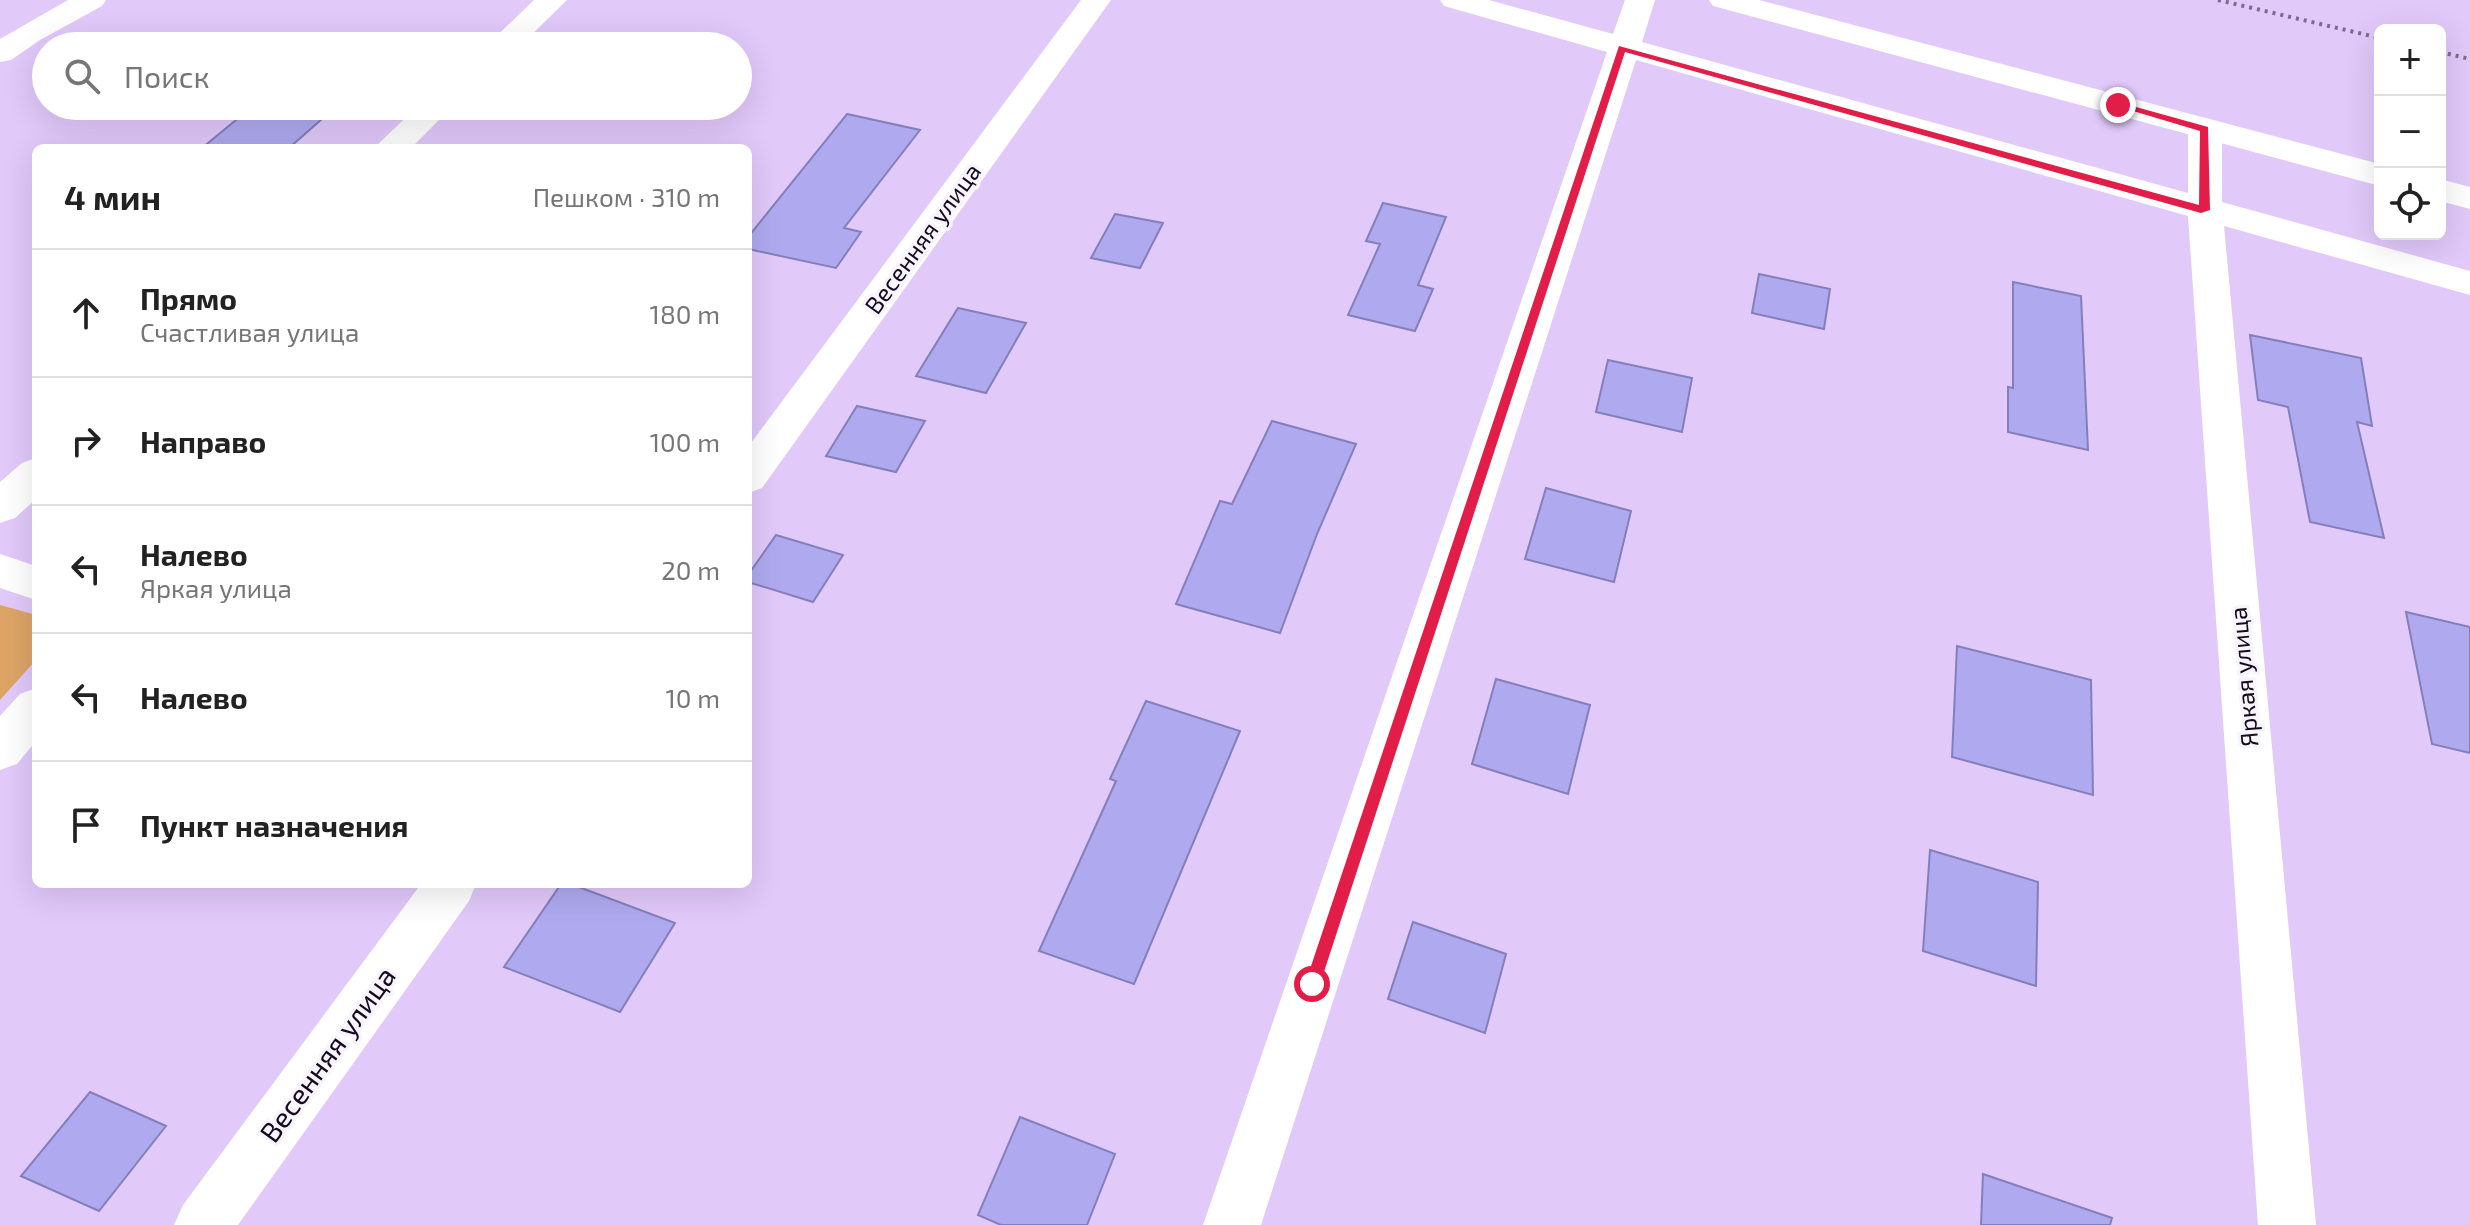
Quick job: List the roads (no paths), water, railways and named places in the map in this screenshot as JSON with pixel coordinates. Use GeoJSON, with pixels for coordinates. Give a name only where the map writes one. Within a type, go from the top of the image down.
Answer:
{"type":"FeatureCollection","features":[{"type":"Feature","properties":{"kind":"street"},"geometry":{"type":"LineString","coordinates":[[0,53],[29,33],[91,0]]}},
{"type":"Feature","properties":{"kind":"street"},"geometry":{"type":"LineString","coordinates":[[517,32],[552,0]]}},
{"type":"Feature","properties":{"kind":"street","name":"Весенняя улица"},"geometry":{"type":"LineString","coordinates":[[752,472],[1096,0]]}},
{"type":"Feature","properties":{"kind":"street"},"geometry":{"type":"LineString","coordinates":[[1455,0],[2470,283]]}},
{"type":"Feature","properties":{"kind":"street"},"geometry":{"type":"LineString","coordinates":[[1232,1225],[1640,0]]}},
{"type":"Feature","properties":{"kind":"street"},"geometry":{"type":"LineString","coordinates":[[1724,0],[2374,173]]}},
{"type":"Feature","properties":{"kind":"street"},"geometry":{"type":"LineString","coordinates":[[395,144],[422,120]]}},
{"type":"Feature","properties":{"kind":"street","name":"Яркая улица"},"geometry":{"type":"LineString","coordinates":[[2205,129],[2205,210],[2287,1225]]}},
{"type":"Feature","properties":{"kind":"street"},"geometry":{"type":"LineString","coordinates":[[2446,192],[2470,198]]}},
{"type":"Feature","properties":{"kind":"street"},"geometry":{"type":"LineString","coordinates":[[0,507],[32,478]]}},
{"type":"Feature","properties":{"kind":"street"},"geometry":{"type":"LineString","coordinates":[[0,571],[32,582]]}},
{"type":"Feature","properties":{"kind":"street"},"geometry":{"type":"LineString","coordinates":[[0,749],[32,713]]}},
{"type":"Feature","properties":{"kind":"street","name":"Весенняя улица"},"geometry":{"type":"LineString","coordinates":[[203,1225],[448,888]]}}]}
